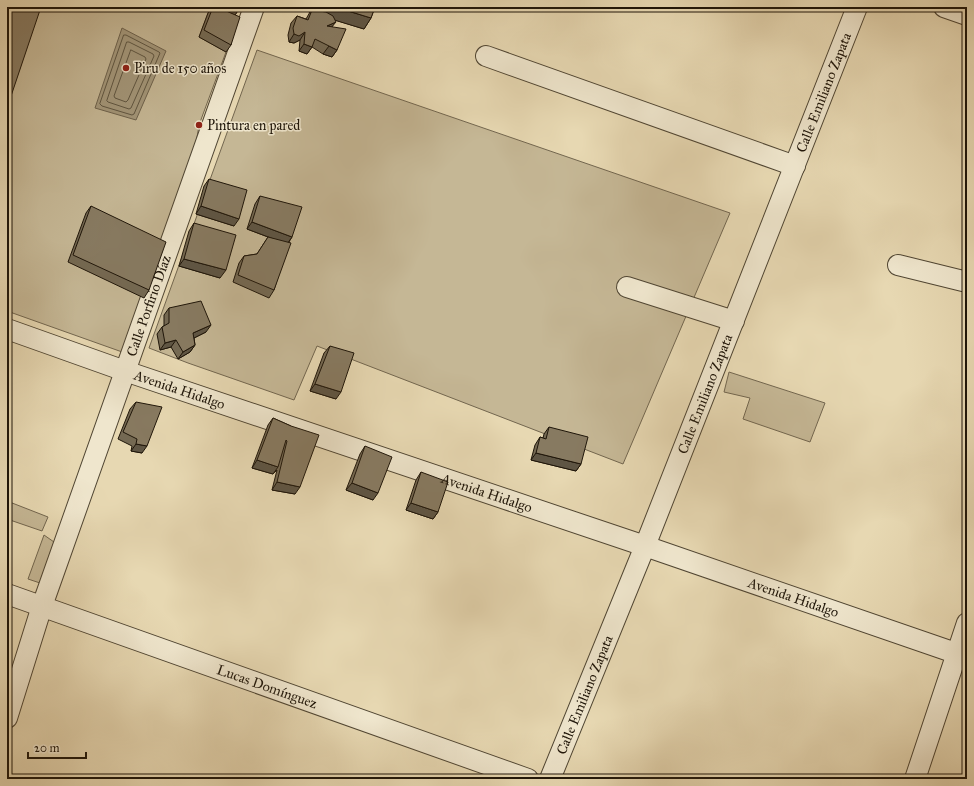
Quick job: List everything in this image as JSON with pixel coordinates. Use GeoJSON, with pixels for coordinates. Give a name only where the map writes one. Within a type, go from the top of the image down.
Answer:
{"type":"FeatureCollection","features":[{"type":"Feature","properties":{"kind":"street","name":"Calle Porfirio Díaz"},"geometry":{"type":"LineString","coordinates":[[7,718],[42,606],[254,7]]}},
{"type":"Feature","properties":{"kind":"street","name":"Calle Emiliano Zapata"},"geometry":{"type":"LineString","coordinates":[[550,779],[645,546],[857,7]]}},
{"type":"Feature","properties":{"kind":"street"},"geometry":{"type":"LineString","coordinates":[[944,7],[967,15]]}},
{"type":"Feature","properties":{"kind":"street"},"geometry":{"type":"LineString","coordinates":[[486,56],[795,166]]}},
{"type":"Feature","properties":{"kind":"street"},"geometry":{"type":"LineString","coordinates":[[898,265],[967,282]]}},
{"type":"Feature","properties":{"kind":"street"},"geometry":{"type":"LineString","coordinates":[[627,287],[734,321]]}},
{"type":"Feature","properties":{"kind":"street","name":"Avenida Hidalgo"},"geometry":{"type":"LineString","coordinates":[[7,329],[125,371],[645,546],[962,655]]}},
{"type":"Feature","properties":{"kind":"street","name":"Lucas Domínguez"},"geometry":{"type":"LineString","coordinates":[[7,594],[528,779]]}},
{"type":"Feature","properties":{"kind":"street"},"geometry":{"type":"LineString","coordinates":[[915,779],[962,655],[967,623]]}},
{"type":"Feature","properties":{"kind":"shaded area"},"geometry":{"type":"Polygon","coordinates":[[[7,7],[212,7],[208,13],[199,37],[226,52],[199,125],[195,150],[125,353],[7,311],[7,7]]]}},
{"type":"Feature","properties":{"kind":"shaded area"},"geometry":{"type":"Polygon","coordinates":[[[257,50],[730,213],[623,464],[317,346],[294,400],[149,348],[257,50]]]}},
{"type":"Feature","properties":{"kind":"shaded area"},"geometry":{"type":"Polygon","coordinates":[[[729,372],[825,403],[810,442],[743,419],[750,398],[724,392],[729,372]]]}},
{"type":"Feature","properties":{"kind":"shaded area"},"geometry":{"type":"Polygon","coordinates":[[[7,501],[48,517],[42,531],[7,519],[7,501]]]}},
{"type":"Feature","properties":{"kind":"shaded area"},"geometry":{"type":"Polygon","coordinates":[[[44,535],[54,542],[40,583],[28,579],[44,535]]]}},
{"type":"Feature","properties":{"kind":"water"},"geometry":{"type":"Polygon","coordinates":[[[122,28],[166,51],[136,120],[95,108],[122,28]]]}},
{"type":"Feature","properties":{"kind":"building"},"geometry":{"type":"Polygon","coordinates":[[[7,7],[41,7],[8,105],[7,105],[7,7]]]}},
{"type":"Feature","properties":{"kind":"building"},"geometry":{"type":"Polygon","coordinates":[[[213,7],[217,7],[240,17],[231,45],[204,30],[213,7]]]}},
{"type":"Feature","properties":{"kind":"building"},"geometry":{"type":"Polygon","coordinates":[[[335,7],[375,7],[371,18],[335,7]]]}},
{"type":"Feature","properties":{"kind":"building"},"geometry":{"type":"Polygon","coordinates":[[[312,10],[326,12],[333,16],[336,22],[327,26],[346,29],[337,50],[315,39],[312,47],[304,44],[305,32],[299,36],[294,34],[293,28],[297,16],[308,20],[312,10]]]}},
{"type":"Feature","properties":{"kind":"building"},"geometry":{"type":"Polygon","coordinates":[[[209,179],[247,190],[239,219],[201,206],[209,179]]]}},
{"type":"Feature","properties":{"kind":"building"},"geometry":{"type":"Polygon","coordinates":[[[260,196],[302,207],[292,237],[252,222],[260,196]]]}},
{"type":"Feature","properties":{"kind":"building"},"geometry":{"type":"Polygon","coordinates":[[[91,206],[166,242],[149,290],[73,255],[91,206]]]}},
{"type":"Feature","properties":{"kind":"building"},"geometry":{"type":"Polygon","coordinates":[[[194,223],[236,235],[226,270],[184,259],[194,223]]]}},
{"type":"Feature","properties":{"kind":"building"},"geometry":{"type":"Polygon","coordinates":[[[268,237],[291,243],[274,290],[238,275],[244,256],[257,254],[268,237]]]}},
{"type":"Feature","properties":{"kind":"building"},"geometry":{"type":"Polygon","coordinates":[[[201,301],[211,325],[193,333],[195,345],[183,352],[176,340],[165,343],[162,327],[169,323],[169,308],[201,301]]]}},
{"type":"Feature","properties":{"kind":"building"},"geometry":{"type":"Polygon","coordinates":[[[330,346],[354,353],[341,392],[315,384],[330,346]]]}},
{"type":"Feature","properties":{"kind":"building"},"geometry":{"type":"Polygon","coordinates":[[[136,402],[162,407],[147,446],[136,444],[137,439],[123,432],[136,402]]]}},
{"type":"Feature","properties":{"kind":"building"},"geometry":{"type":"Polygon","coordinates":[[[273,418],[291,426],[319,435],[300,487],[277,482],[286,440],[278,467],[257,460],[273,418]]]}},
{"type":"Feature","properties":{"kind":"building"},"geometry":{"type":"Polygon","coordinates":[[[549,427],[588,437],[581,464],[536,453],[540,437],[546,439],[549,427]]]}},
{"type":"Feature","properties":{"kind":"building"},"geometry":{"type":"Polygon","coordinates":[[[365,446],[392,457],[378,493],[352,483],[365,446]]]}},
{"type":"Feature","properties":{"kind":"building"},"geometry":{"type":"Polygon","coordinates":[[[421,472],[448,482],[438,512],[411,503],[421,472]]]}},
{"type":"Feature","properties":{"kind":"place","name":"Piru de 150 años"},"geometry":{"type":"Point","coordinates":[126,68]}},
{"type":"Feature","properties":{"kind":"place","name":"Pintura en pared"},"geometry":{"type":"Point","coordinates":[199,125]}}]}
